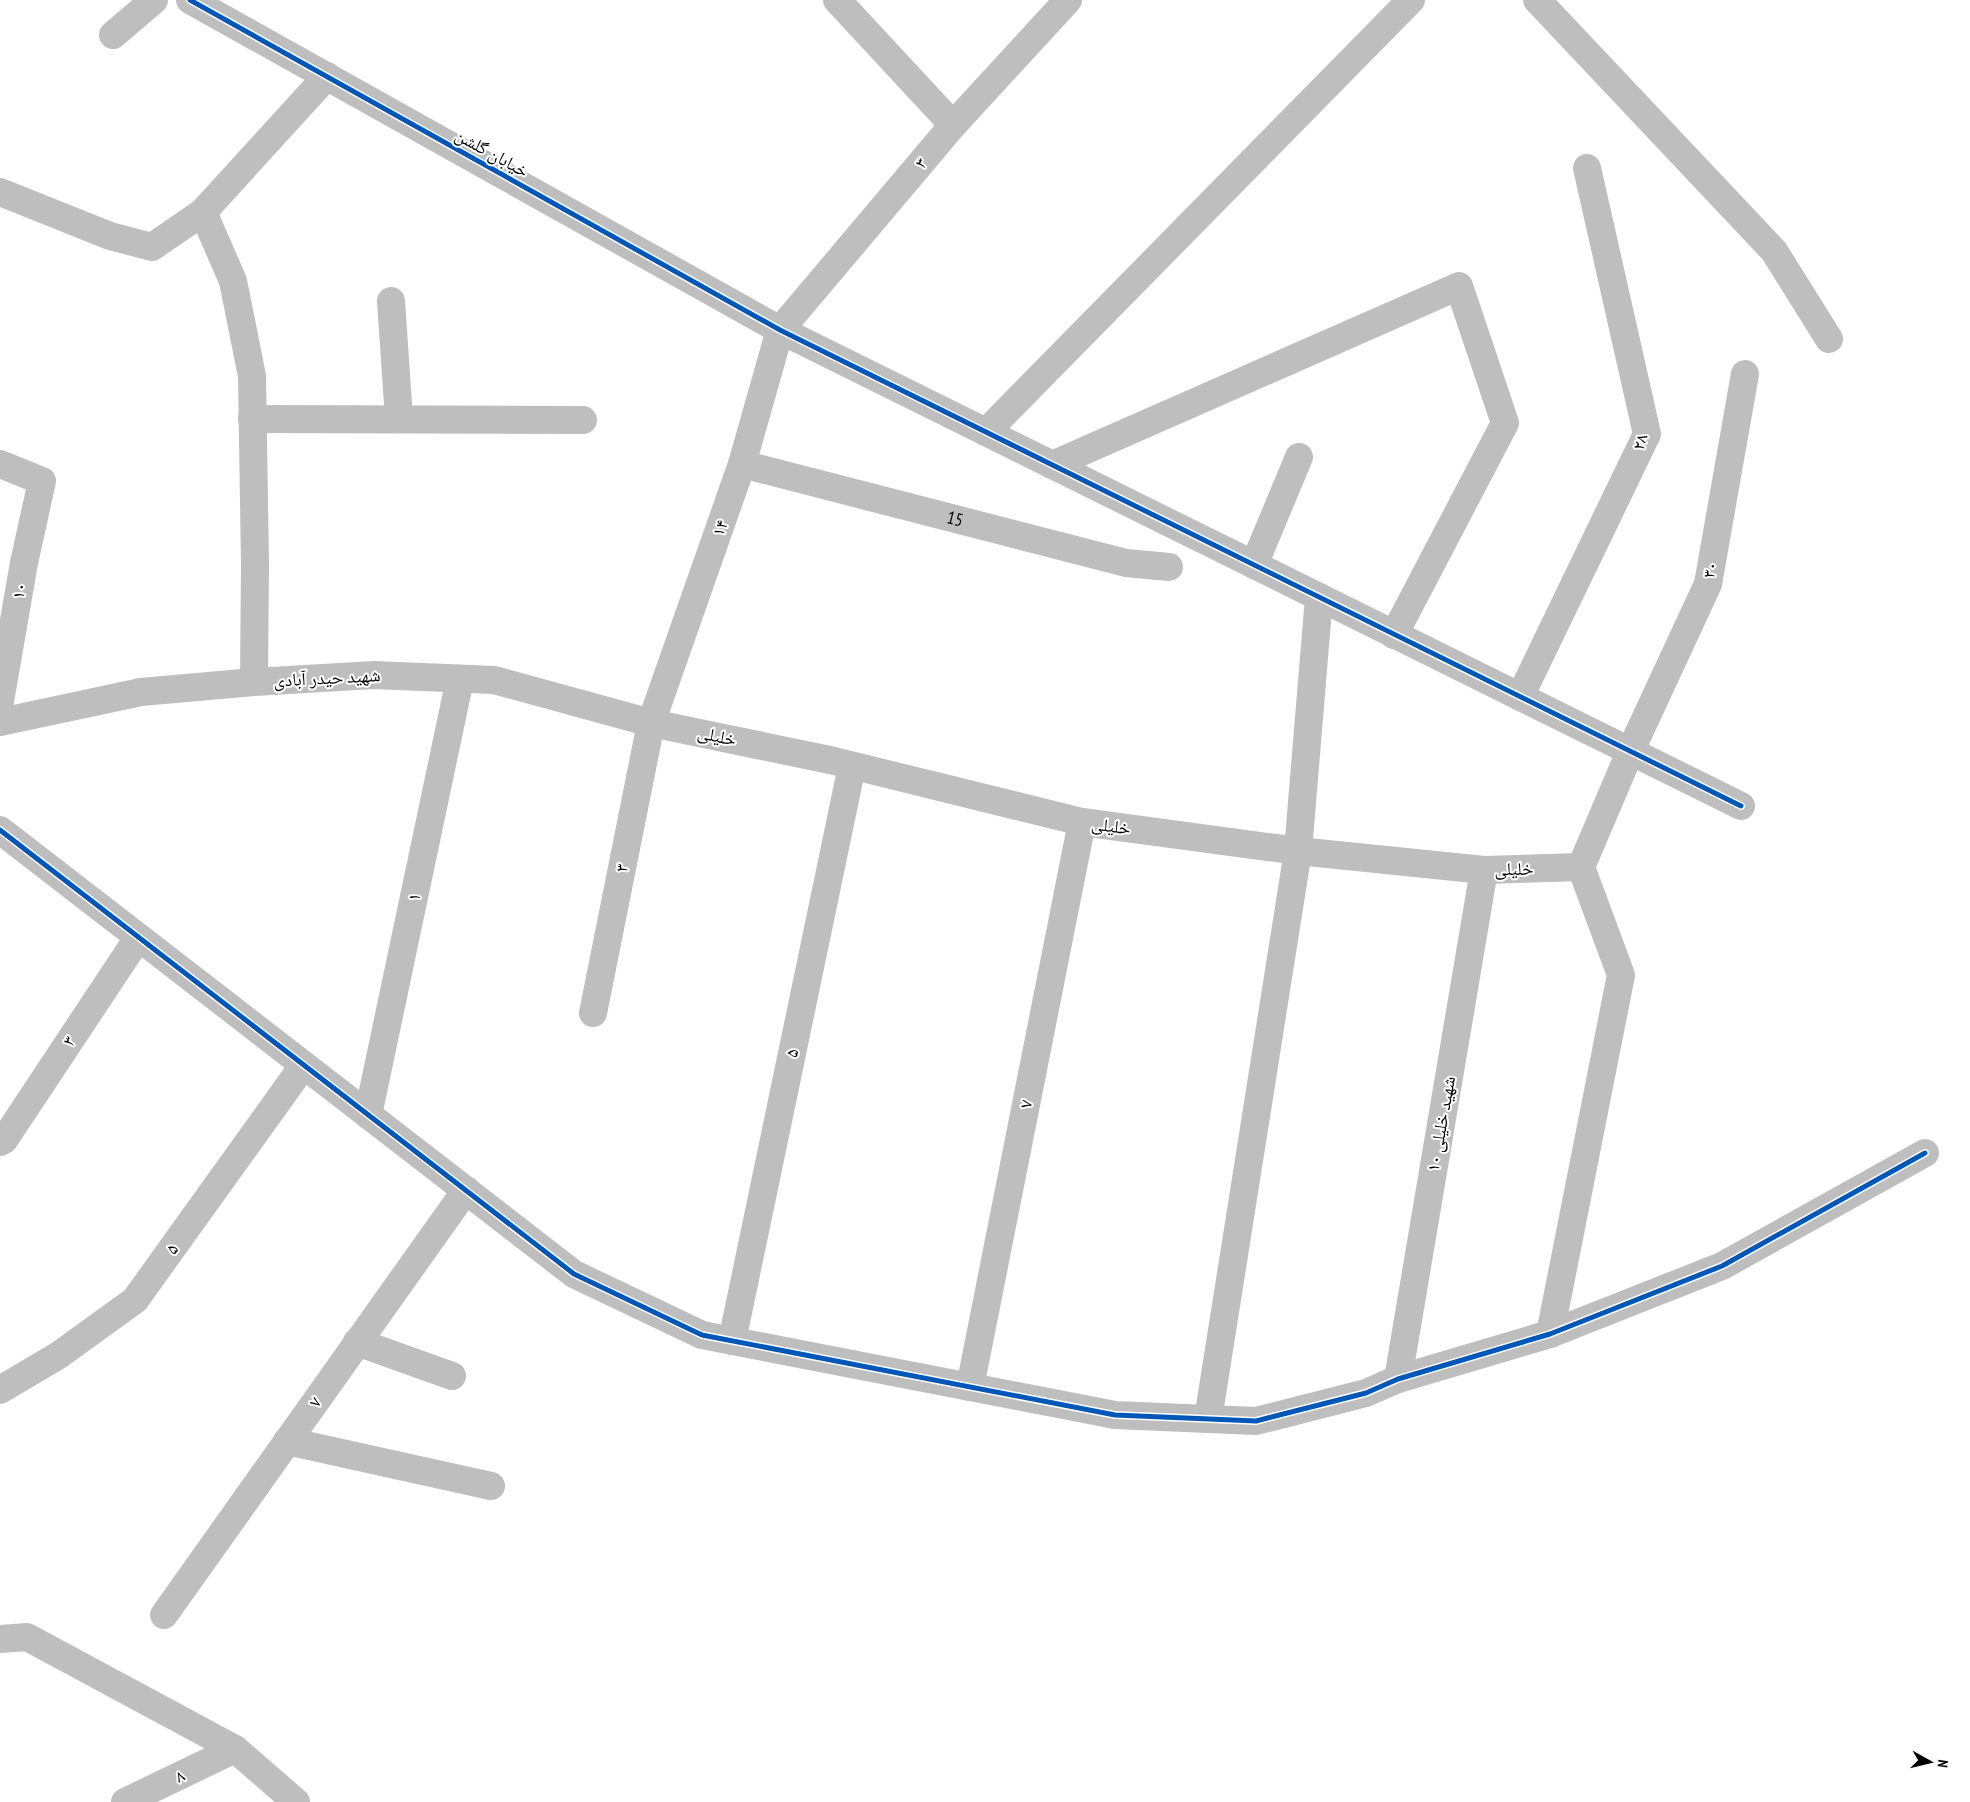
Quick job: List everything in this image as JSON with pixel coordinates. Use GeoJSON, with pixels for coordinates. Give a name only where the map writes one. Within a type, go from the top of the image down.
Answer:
{"type":"FeatureCollection","features":[{"type":"Feature","properties":{"kind":"street"},"geometry":{"type":"LineString","coordinates":[[113,35],[154,0]]}},
{"type":"Feature","properties":{"kind":"street","name":"خیابان گلشن"},"geometry":{"type":"LineString","coordinates":[[190,0],[780,330],[1741,806]]}},
{"type":"Feature","properties":{"kind":"street"},"geometry":{"type":"LineString","coordinates":[[837,0],[952,125]]}},
{"type":"Feature","properties":{"kind":"street","name":"۳"},"geometry":{"type":"LineString","coordinates":[[780,330],[952,125],[1068,0]]}},
{"type":"Feature","properties":{"kind":"street"},"geometry":{"type":"LineString","coordinates":[[986,432],[1411,0]]}},
{"type":"Feature","properties":{"kind":"street"},"geometry":{"type":"LineString","coordinates":[[1537,0],[1774,251],[1829,338]]}},
{"type":"Feature","properties":{"kind":"street"},"geometry":{"type":"LineString","coordinates":[[0,192],[110,236],[152,247],[203,212],[327,76]]}},
{"type":"Feature","properties":{"kind":"street","name":"۲۸"},"geometry":{"type":"LineString","coordinates":[[1520,697],[1647,434],[1588,168]]}},
{"type":"Feature","properties":{"kind":"street"},"geometry":{"type":"LineString","coordinates":[[203,212],[232,281],[252,376],[255,564],[254,682]]}},
{"type":"Feature","properties":{"kind":"street"},"geometry":{"type":"LineString","coordinates":[[1052,465],[1459,286],[1505,422],[1394,635]]}},
{"type":"Feature","properties":{"kind":"street"},"geometry":{"type":"LineString","coordinates":[[391,301],[400,419]]}},
{"type":"Feature","properties":{"kind":"street","name":"۱۴"},"geometry":{"type":"LineString","coordinates":[[651,723],[742,464],[780,330]]}},
{"type":"Feature","properties":{"kind":"street","name":"۳۰"},"geometry":{"type":"LineString","coordinates":[[1581,867],[1630,752],[1708,584],[1745,374]]}},
{"type":"Feature","properties":{"kind":"street"},"geometry":{"type":"LineString","coordinates":[[252,418],[583,420]]}},
{"type":"Feature","properties":{"kind":"street"},"geometry":{"type":"LineString","coordinates":[[1254,566],[1299,457]]}},
{"type":"Feature","properties":{"kind":"street","name":"۱۰"},"geometry":{"type":"LineString","coordinates":[[0,464],[42,481],[24,563],[0,701]]}},
{"type":"Feature","properties":{"kind":"street","name":"15"},"geometry":{"type":"LineString","coordinates":[[742,464],[1126,563],[1169,567]]}},
{"type":"Feature","properties":{"kind":"street"},"geometry":{"type":"LineString","coordinates":[[1208,1419],[1298,851],[1319,597]]}},
{"type":"Feature","properties":{"kind":"street","name":"شهید حیدر آبادی"},"geometry":{"type":"LineString","coordinates":[[0,722],[141,692],[254,682],[374,675],[494,680],[651,723]]}},
{"type":"Feature","properties":{"kind":"street","name":"۱"},"geometry":{"type":"LineString","coordinates":[[368,1116],[460,678]]}},
{"type":"Feature","properties":{"kind":"street","name":"۳"},"geometry":{"type":"LineString","coordinates":[[593,1014],[651,723]]}},
{"type":"Feature","properties":{"kind":"street","name":"خلیلی"},"geometry":{"type":"LineString","coordinates":[[651,723],[852,766],[1082,822],[1298,851],[1484,870],[1581,867]]}},
{"type":"Feature","properties":{"kind":"street","name":"۵"},"geometry":{"type":"LineString","coordinates":[[732,1341],[852,766]]}},
{"type":"Feature","properties":{"kind":"street","name":"۷"},"geometry":{"type":"LineString","coordinates":[[970,1387],[1082,822]]}},
{"type":"Feature","properties":{"kind":"street"},"geometry":{"type":"LineString","coordinates":[[0,830],[574,1274],[702,1335],[1115,1415],[1256,1421],[1366,1393],[1398,1379],[1550,1334],[1722,1266],[1925,1153]]}},
{"type":"Feature","properties":{"kind":"street"},"geometry":{"type":"LineString","coordinates":[[1550,1334],[1621,975],[1581,867]]}},
{"type":"Feature","properties":{"kind":"street","name":"شهید خلیلی ۱۰"},"geometry":{"type":"LineString","coordinates":[[1398,1379],[1484,870]]}},
{"type":"Feature","properties":{"kind":"street","name":"۳"},"geometry":{"type":"LineString","coordinates":[[0,1142],[4,1140],[138,938]]}},
{"type":"Feature","properties":{"kind":"street","name":"۵"},"geometry":{"type":"LineString","coordinates":[[0,1390],[59,1355],[135,1300],[304,1066]]}},
{"type":"Feature","properties":{"kind":"street","name":"۷"},"geometry":{"type":"LineString","coordinates":[[164,1614],[466,1190]]}},
{"type":"Feature","properties":{"kind":"street"},"geometry":{"type":"LineString","coordinates":[[358,1342],[452,1376]]}},
{"type":"Feature","properties":{"kind":"street"},"geometry":{"type":"LineString","coordinates":[[287,1440],[491,1486]]}},
{"type":"Feature","properties":{"kind":"street"},"geometry":{"type":"LineString","coordinates":[[0,1639],[27,1637],[235,1749],[296,1802]]}},
{"type":"Feature","properties":{"kind":"street","name":"۸"},"geometry":{"type":"LineString","coordinates":[[125,1802],[235,1749]]}},
{"type":"Feature","properties":{"kind":"cycle path"},"geometry":{"type":"LineString","coordinates":[[190,0],[780,330],[1741,806]]}},
{"type":"Feature","properties":{"kind":"cycle path"},"geometry":{"type":"LineString","coordinates":[[0,830],[574,1274],[702,1335],[1115,1415],[1256,1421],[1366,1393],[1398,1379],[1550,1334],[1722,1266],[1925,1153]]}}]}
